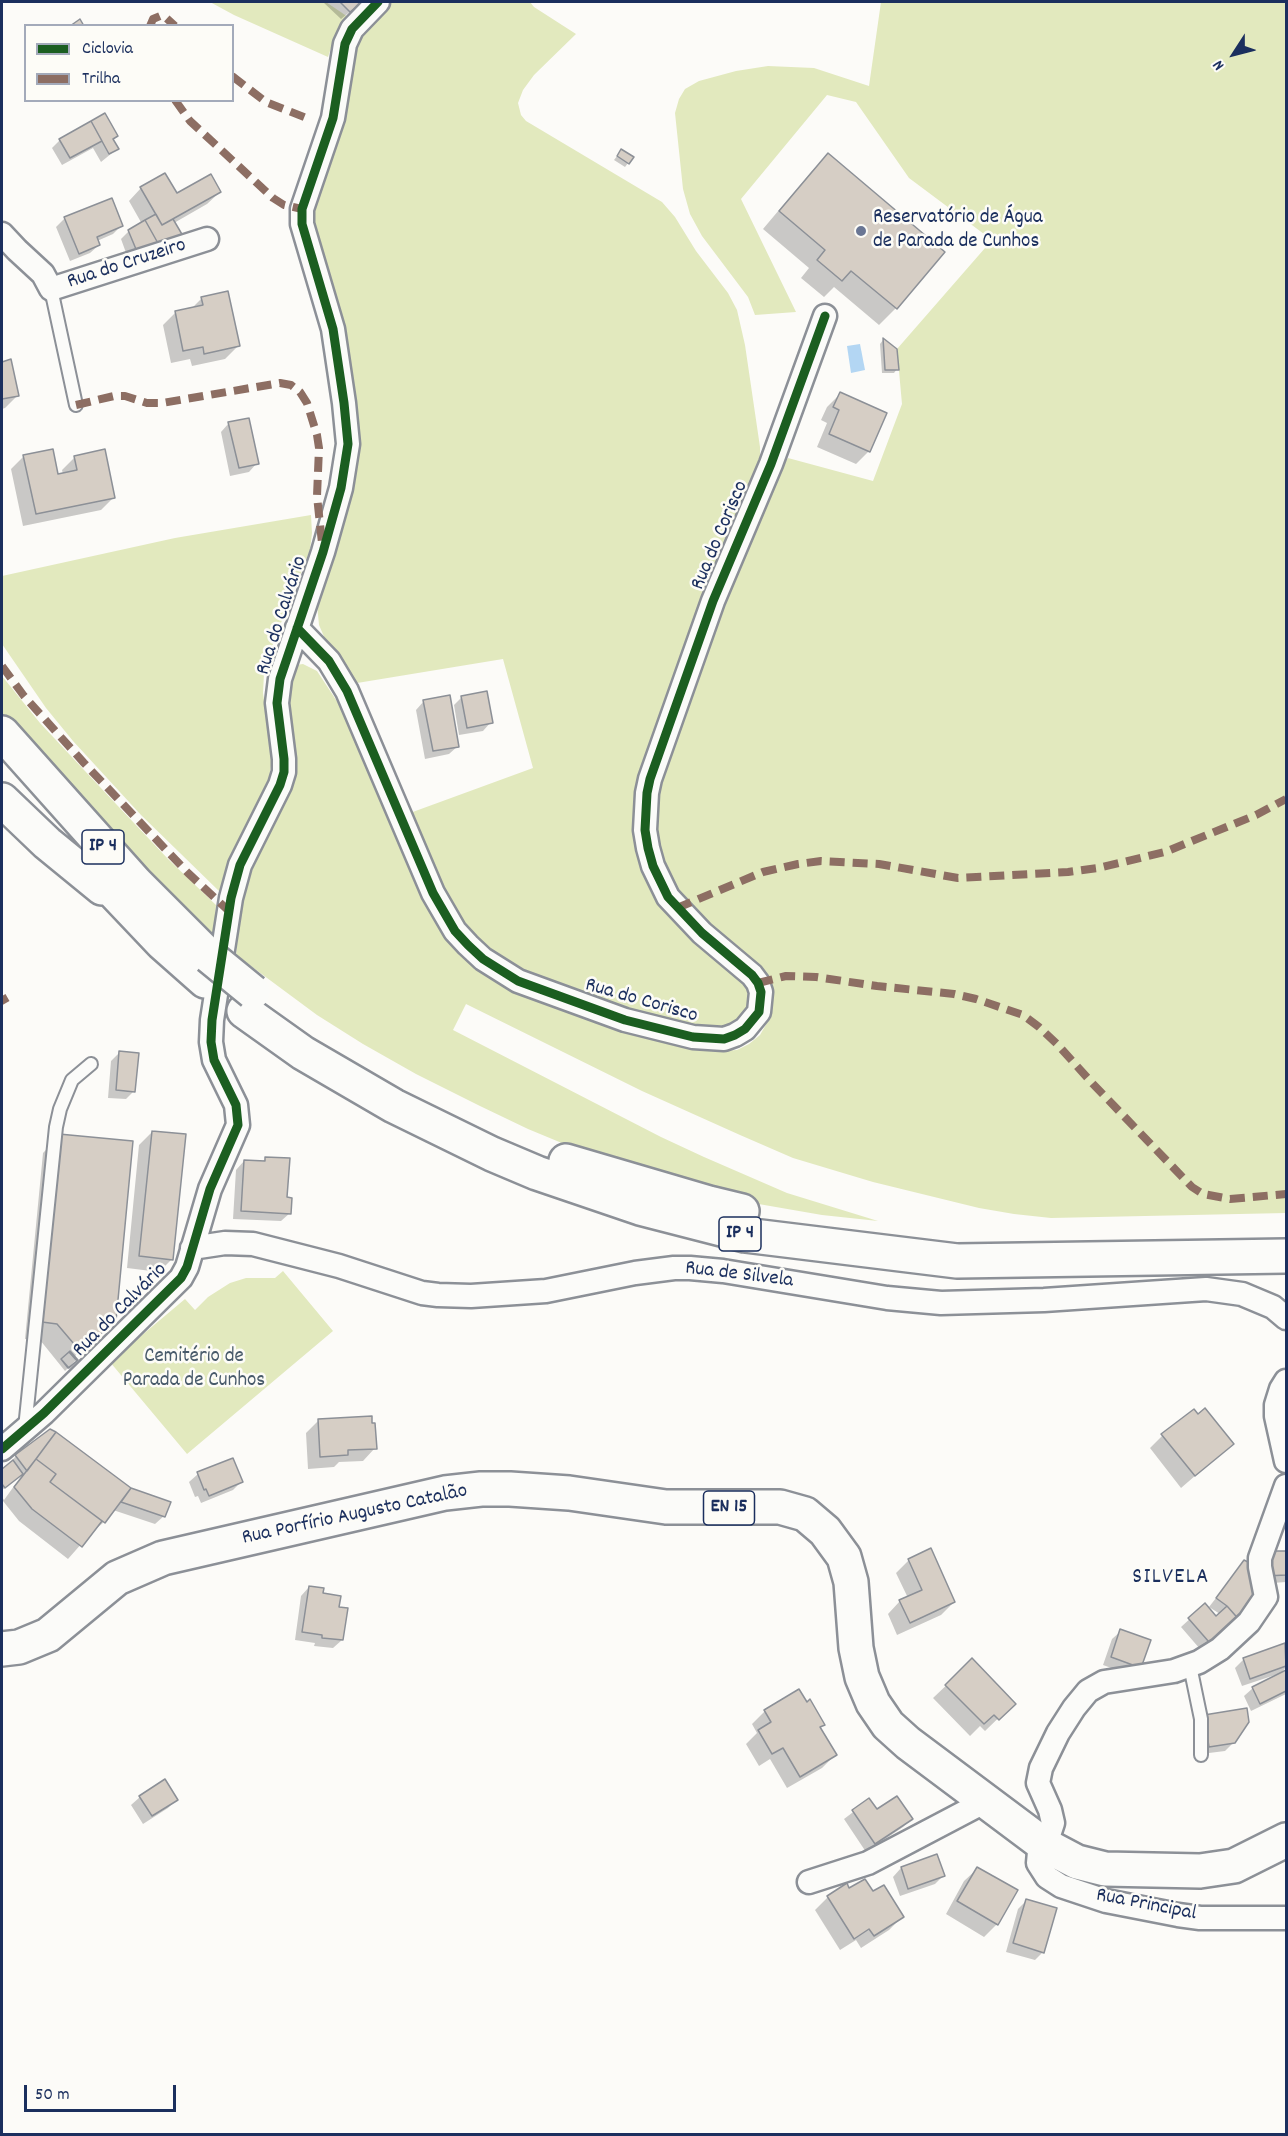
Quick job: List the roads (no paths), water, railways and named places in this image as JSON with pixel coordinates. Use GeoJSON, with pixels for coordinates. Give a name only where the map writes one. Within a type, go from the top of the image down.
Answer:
{"type":"FeatureCollection","features":[{"type":"Feature","properties":{"kind":"main road","name":"IP 4"},"geometry":{"type":"LineString","coordinates":[[2,733],[136,884],[207,969]]}},
{"type":"Feature","properties":{"kind":"main road","name":"IP 4"},"geometry":{"type":"LineString","coordinates":[[2,760],[69,844],[162,943],[207,969],[249,1002],[303,1053],[394,1106],[445,1132],[537,1173],[640,1208],[745,1235],[957,1262],[1287,1256]]}},
{"type":"Feature","properties":{"kind":"main road"},"geometry":{"type":"LineString","coordinates":[[2,800],[47,843],[127,908]]}},
{"type":"Feature","properties":{"kind":"main road","name":"IP 4"},"geometry":{"type":"LineString","coordinates":[[249,1002],[401,1092],[528,1150],[709,1203],[829,1231],[957,1246],[1287,1240]]}},
{"type":"Feature","properties":{"kind":"main road","name":"Rua Porfírio Augusto Catalão"},"geometry":{"type":"LineString","coordinates":[[2,1649],[19,1647],[48,1635],[117,1578],[155,1561],[445,1493],[510,1489],[568,1493],[666,1507],[780,1507],[805,1514],[825,1531],[844,1557],[851,1582],[858,1662],[867,1690],[880,1715],[908,1743],[1043,1844],[1077,1862],[1105,1869],[1211,1871],[1244,1862],[1287,1840]]}},
{"type":"Feature","properties":{"kind":"street","name":"Rua do Calvário"},"geometry":{"type":"LineString","coordinates":[[2,1449],[176,1284],[184,1273],[210,1189],[238,1125],[236,1105],[212,1051],[212,1020],[234,882],[247,849],[278,790],[284,772],[278,691],[280,679],[323,552],[338,499],[348,444],[333,329],[302,224],[302,209],[333,118],[345,44],[352,29],[378,2]]}},
{"type":"Feature","properties":{"kind":"street","name":"Rua do Cruzeiro"},"geometry":{"type":"LineString","coordinates":[[2,234],[43,274],[51,289],[207,239]]}},
{"type":"Feature","properties":{"kind":"street","name":"Rua do Corisco"},"geometry":{"type":"LineString","coordinates":[[297,627],[328,661],[347,691],[429,885],[455,931],[483,959],[518,981],[625,1020],[693,1037],[724,1039],[735,1035],[745,1029],[759,1012],[761,992],[752,975],[702,933],[668,897],[653,866],[648,848],[645,830],[647,793],[713,601],[771,464],[825,316]]}},
{"type":"Feature","properties":{"kind":"street","name":"Rua de Silvela"},"geometry":{"type":"LineString","coordinates":[[192,1248],[225,1243],[253,1244],[339,1266],[422,1293],[438,1295],[471,1296],[546,1291],[635,1273],[690,1268],[723,1271],[887,1298],[941,1303],[1044,1300],[1206,1289],[1242,1294],[1273,1308],[1287,1318]]}},
{"type":"Feature","properties":{"kind":"street"},"geometry":{"type":"LineString","coordinates":[[1287,1382],[1281,1389],[1276,1405],[1276,1416],[1287,1461]]}},
{"type":"Feature","properties":{"kind":"street"},"geometry":{"type":"LineString","coordinates":[[1043,1844],[1053,1823],[1050,1810],[1038,1788],[1039,1776],[1058,1733],[1081,1699],[1088,1691],[1104,1682],[1174,1671],[1190,1666],[1220,1649],[1249,1622],[1266,1597],[1260,1558],[1287,1486]]}},
{"type":"Feature","properties":{"kind":"street"},"geometry":{"type":"LineString","coordinates":[[809,1882],[868,1863],[986,1801]]}},
{"type":"Feature","properties":{"kind":"street","name":"Rua Principal"},"geometry":{"type":"LineString","coordinates":[[1043,1844],[1038,1863],[1043,1873],[1061,1886],[1088,1896],[1128,1907],[1189,1916],[1287,1918]]}},
{"type":"Feature","properties":{"kind":"lane"},"geometry":{"type":"LineString","coordinates":[[51,289],[76,405]]}},
{"type":"Feature","properties":{"kind":"lane"},"geometry":{"type":"LineString","coordinates":[[25,1429],[56,1127],[60,1108],[72,1080],[91,1064]]}},
{"type":"Feature","properties":{"kind":"lane"},"geometry":{"type":"LineString","coordinates":[[1190,1666],[1200,1719],[1201,1755]]}},
{"type":"Feature","properties":{"kind":"water"},"geometry":{"type":"Polygon","coordinates":[[[860,344],[865,370],[851,373],[847,346],[860,344]]]}},
{"type":"Feature","properties":{"kind":"place","name":"Reservatório de Água de Parada de Cunhos"},"geometry":{"type":"Point","coordinates":[861,231]}},
{"type":"Feature","properties":{"kind":"district","name":"SILVELA"},"geometry":{"type":"Point","coordinates":[1171,1579]}},
{"type":"Feature","properties":{"kind":"park label","name":"Cemitério de Parada de Cunhos"},"geometry":{"type":"Point","coordinates":[194,1370]}}]}
